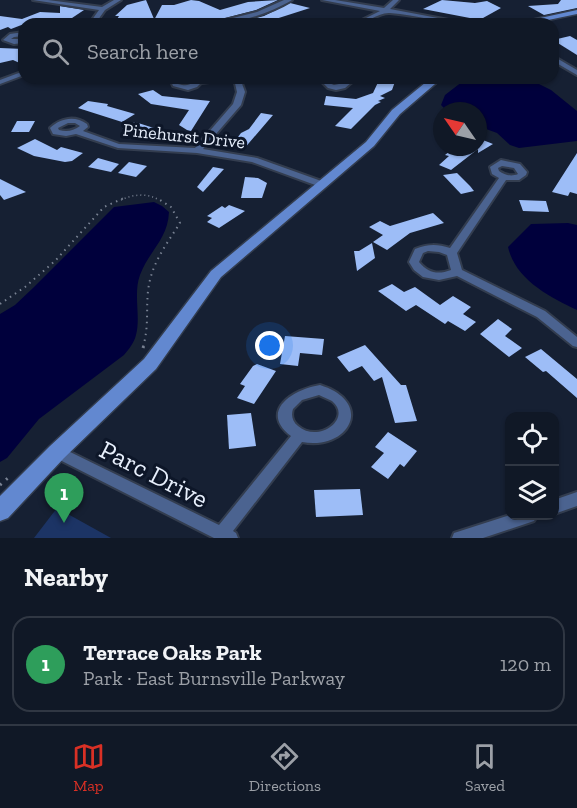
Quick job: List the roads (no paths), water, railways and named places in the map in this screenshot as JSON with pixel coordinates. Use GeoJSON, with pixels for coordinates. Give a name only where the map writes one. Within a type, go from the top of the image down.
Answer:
{"type":"FeatureCollection","features":[{"type":"Feature","properties":{"kind":"street"},"geometry":{"type":"LineString","coordinates":[[36,0],[103,9]]}},
{"type":"Feature","properties":{"kind":"street"},"geometry":{"type":"LineString","coordinates":[[96,18],[103,9],[118,0]]}},
{"type":"Feature","properties":{"kind":"street"},"geometry":{"type":"LineString","coordinates":[[238,18],[259,13],[289,0]]}},
{"type":"Feature","properties":{"kind":"street"},"geometry":{"type":"LineString","coordinates":[[325,0],[433,18]]}},
{"type":"Feature","properties":{"kind":"street"},"geometry":{"type":"LineString","coordinates":[[370,18],[387,10],[396,0]]}},
{"type":"Feature","properties":{"kind":"street"},"geometry":{"type":"LineString","coordinates":[[547,18],[577,12]]}},
{"type":"Feature","properties":{"kind":"street"},"geometry":{"type":"LineString","coordinates":[[18,34],[12,35],[6,40],[18,42]]}},
{"type":"Feature","properties":{"kind":"street"},"geometry":{"type":"LineString","coordinates":[[559,62],[577,74]]}},
{"type":"Feature","properties":{"kind":"street"},"geometry":{"type":"LineString","coordinates":[[0,82],[18,75]]}},
{"type":"Feature","properties":{"kind":"street"},"geometry":{"type":"LineString","coordinates":[[175,84],[182,88],[192,87],[194,84]]}},
{"type":"Feature","properties":{"kind":"street"},"geometry":{"type":"LineString","coordinates":[[198,151],[237,105],[241,92],[239,84]]}},
{"type":"Feature","properties":{"kind":"street"},"geometry":{"type":"LineString","coordinates":[[0,511],[57,452],[150,364],[216,274],[370,144],[396,112],[430,84]]}},
{"type":"Feature","properties":{"kind":"street","name":"Pinehurst Drive"},"geometry":{"type":"LineString","coordinates":[[77,132],[118,146],[198,151],[254,160],[321,184]]}},
{"type":"Feature","properties":{"kind":"street"},"geometry":{"type":"LineString","coordinates":[[452,252],[504,177]]}},
{"type":"Feature","properties":{"kind":"street"},"geometry":{"type":"LineString","coordinates":[[452,252],[435,247],[426,248],[419,251],[414,262],[423,273],[432,276],[442,277],[458,272],[541,314],[577,343]]}},
{"type":"Feature","properties":{"kind":"street"},"geometry":{"type":"LineString","coordinates":[[452,252],[458,272]]}},
{"type":"Feature","properties":{"kind":"street"},"geometry":{"type":"LineString","coordinates":[[308,390],[320,390],[339,399],[344,408],[345,417],[342,426],[334,434],[324,438],[300,435],[291,428],[286,419],[286,409],[290,401],[298,394],[308,390]]}},
{"type":"Feature","properties":{"kind":"street"},"geometry":{"type":"LineString","coordinates":[[225,536],[300,435]]}},
{"type":"Feature","properties":{"kind":"street","name":"Parc Drive"},"geometry":{"type":"LineString","coordinates":[[57,452],[225,536]]}},
{"type":"Feature","properties":{"kind":"street"},"geometry":{"type":"LineString","coordinates":[[559,506],[577,499]]}},
{"type":"Feature","properties":{"kind":"street"},"geometry":{"type":"LineString","coordinates":[[460,538],[516,520]]}},
{"type":"Feature","properties":{"kind":"place","name":"Terrace Oaks Park"},"geometry":{"type":"Point","coordinates":[64,523]}}]}
